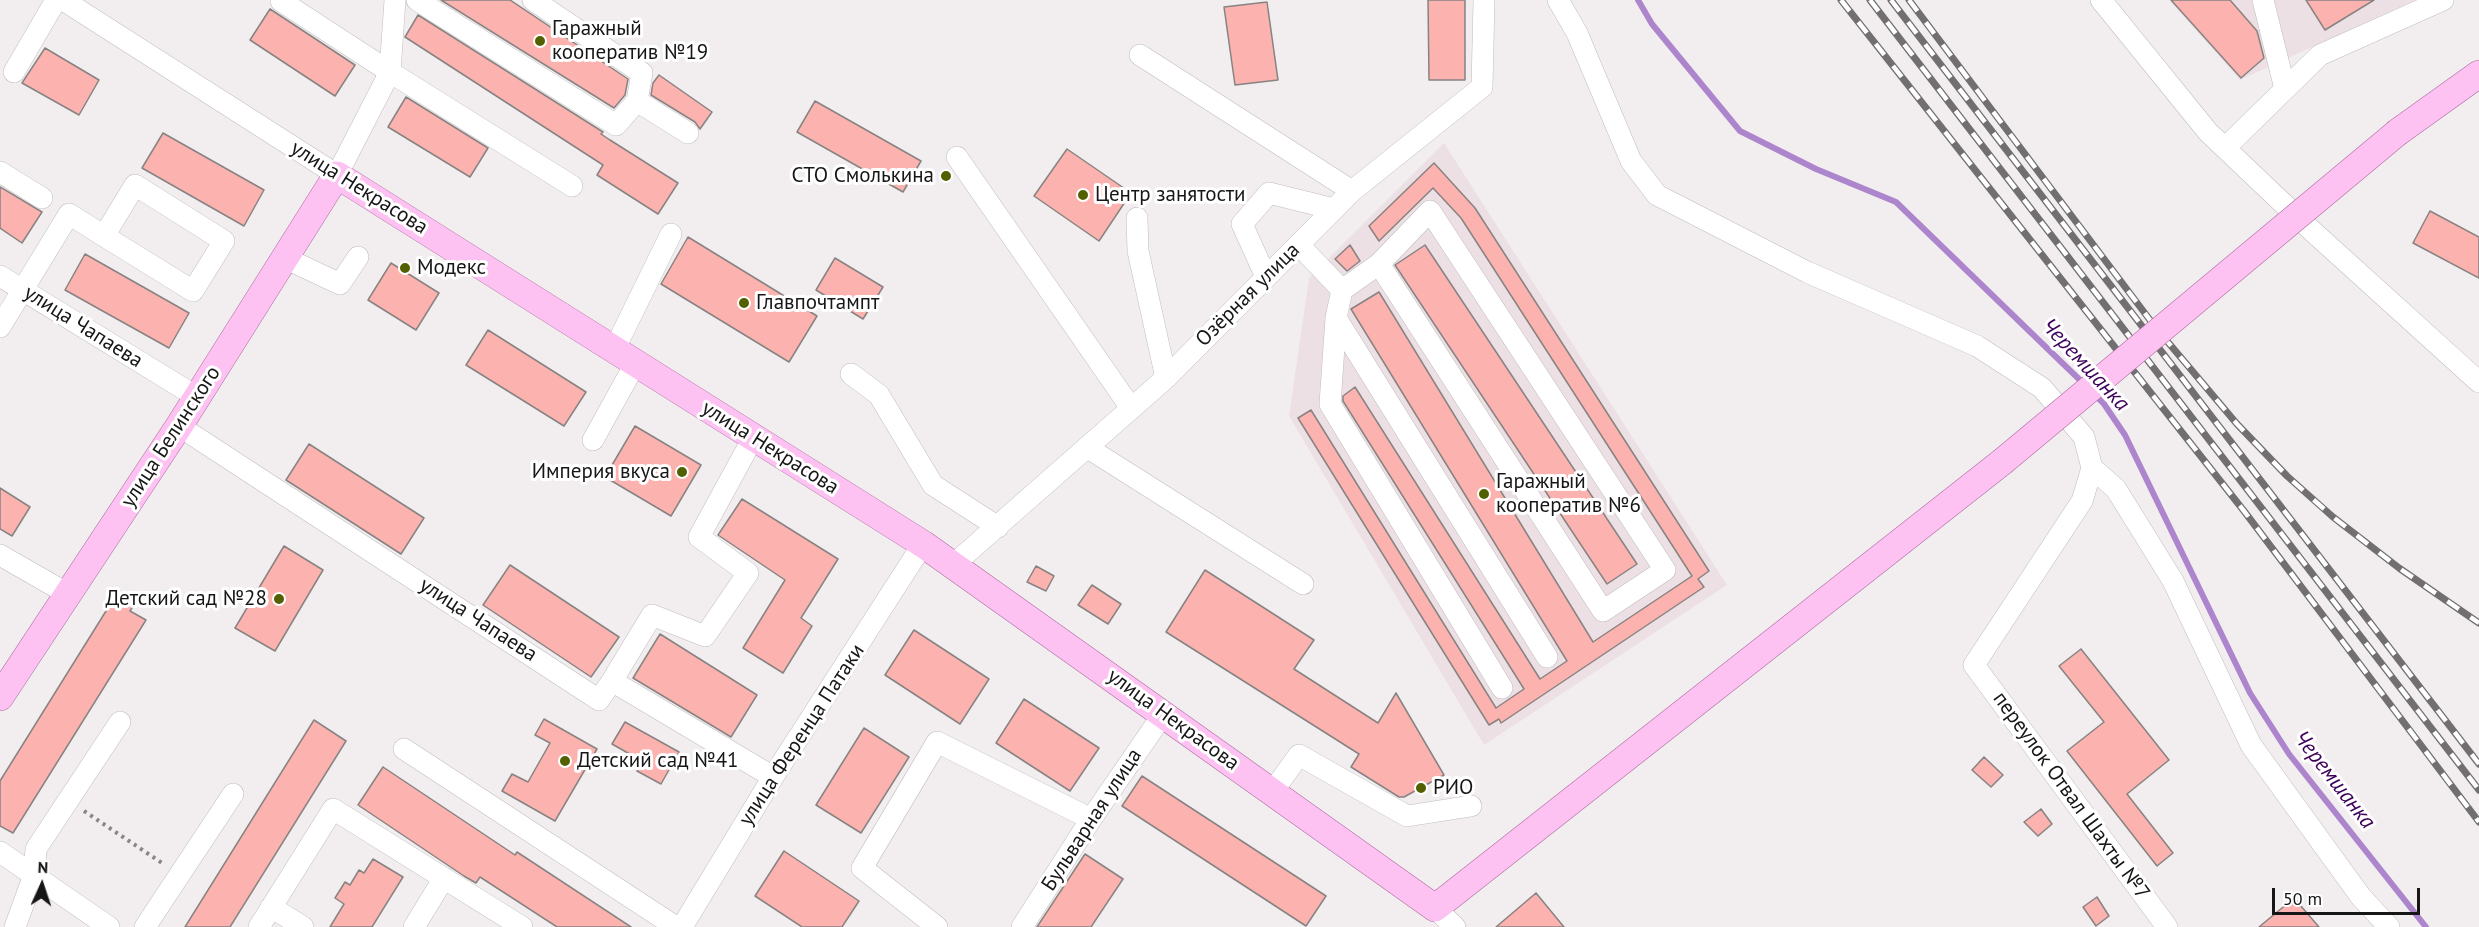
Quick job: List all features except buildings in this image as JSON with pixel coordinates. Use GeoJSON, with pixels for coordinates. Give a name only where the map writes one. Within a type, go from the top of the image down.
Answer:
{"type":"FeatureCollection","features":[{"type":"Feature","properties":{"kind":"main road"},"geometry":{"type":"LineString","coordinates":[[1435,908],[2002,462],[2398,132],[2479,74]]}},
{"type":"Feature","properties":{"kind":"main road","name":"улица Белинского"},"geometry":{"type":"LineString","coordinates":[[0,697],[179,426],[338,175]]}},
{"type":"Feature","properties":{"kind":"main road","name":"улица Некрасова"},"geometry":{"type":"LineString","coordinates":[[338,175],[923,544],[1164,713],[1435,908]]}},
{"type":"Feature","properties":{"kind":"street"},"geometry":{"type":"LineString","coordinates":[[14,72],[56,0]]}},
{"type":"Feature","properties":{"kind":"street","name":"улица Некрасова"},"geometry":{"type":"LineString","coordinates":[[63,0],[338,175]]}},
{"type":"Feature","properties":{"kind":"street"},"geometry":{"type":"LineString","coordinates":[[338,175],[390,72],[394,0]]}},
{"type":"Feature","properties":{"kind":"street"},"geometry":{"type":"LineString","coordinates":[[417,0],[616,125],[637,101],[642,73],[533,0]]}},
{"type":"Feature","properties":{"kind":"street","name":"Озёрная улица"},"geometry":{"type":"LineString","coordinates":[[953,566],[1166,378],[1352,191],[1482,87],[1484,0]]}},
{"type":"Feature","properties":{"kind":"street"},"geometry":{"type":"LineString","coordinates":[[1558,0],[1577,33],[1631,161],[1657,195],[1807,272],[1977,346],[2043,388],[2084,436],[2092,468],[2116,489],[2173,581],[2251,746],[2361,897],[2389,927]]}},
{"type":"Feature","properties":{"kind":"street"},"geometry":{"type":"LineString","coordinates":[[2101,0],[2208,132],[2310,229],[2479,382]]}},
{"type":"Feature","properties":{"kind":"street"},"geometry":{"type":"LineString","coordinates":[[2263,0],[2285,89]]}},
{"type":"Feature","properties":{"kind":"street"},"geometry":{"type":"LineString","coordinates":[[2225,148],[2320,55],[2443,0]]}},
{"type":"Feature","properties":{"kind":"street"},"geometry":{"type":"LineString","coordinates":[[281,2],[572,186]]}},
{"type":"Feature","properties":{"kind":"street"},"geometry":{"type":"LineString","coordinates":[[1140,55],[1352,191]]}},
{"type":"Feature","properties":{"kind":"street"},"geometry":{"type":"LineString","coordinates":[[637,101],[687,133]]}},
{"type":"Feature","properties":{"kind":"street"},"geometry":{"type":"LineString","coordinates":[[957,157],[1131,408]]}},
{"type":"Feature","properties":{"kind":"street"},"geometry":{"type":"LineString","coordinates":[[0,172],[42,198]]}},
{"type":"Feature","properties":{"kind":"street"},"geometry":{"type":"LineString","coordinates":[[0,327],[21,289],[69,214],[104,236],[194,291],[224,241],[135,184],[104,236]]}},
{"type":"Feature","properties":{"kind":"street"},"geometry":{"type":"LineString","coordinates":[[1266,277],[1242,224],[1269,193],[1334,209]]}},
{"type":"Feature","properties":{"kind":"street"},"geometry":{"type":"LineString","coordinates":[[1379,264],[1604,611],[1665,570],[1430,211],[1379,264],[1342,290],[1336,318],[1330,404],[1502,688]]}},
{"type":"Feature","properties":{"kind":"street"},"geometry":{"type":"LineString","coordinates":[[1137,218],[1138,251],[1166,378]]}},
{"type":"Feature","properties":{"kind":"street"},"geometry":{"type":"LineString","coordinates":[[593,440],[671,234]]}},
{"type":"Feature","properties":{"kind":"street"},"geometry":{"type":"LineString","coordinates":[[1299,244],[1342,290]]}},
{"type":"Feature","properties":{"kind":"street"},"geometry":{"type":"LineString","coordinates":[[285,258],[340,284],[358,257]]}},
{"type":"Feature","properties":{"kind":"street","name":"улица Чапаева"},"geometry":{"type":"LineString","coordinates":[[0,276],[197,397]]}},
{"type":"Feature","properties":{"kind":"street"},"geometry":{"type":"LineString","coordinates":[[1336,318],[1546,657]]}},
{"type":"Feature","properties":{"kind":"street"},"geometry":{"type":"LineString","coordinates":[[851,374],[879,395],[933,485],[998,527]]}},
{"type":"Feature","properties":{"kind":"street","name":"улица Чапаева"},"geometry":{"type":"LineString","coordinates":[[179,426],[599,700],[612,681]]}},
{"type":"Feature","properties":{"kind":"street"},"geometry":{"type":"LineString","coordinates":[[753,438],[699,537],[748,573],[705,636],[652,615],[612,681],[773,777]]}},
{"type":"Feature","properties":{"kind":"street"},"geometry":{"type":"LineString","coordinates":[[1088,448],[1303,584]]}},
{"type":"Feature","properties":{"kind":"street","name":"переулок Отвал Шахты №7"},"geometry":{"type":"LineString","coordinates":[[2092,468],[2082,501],[1974,665],[2167,927]]}},
{"type":"Feature","properties":{"kind":"street","name":"улица Ференца Патаки"},"geometry":{"type":"LineString","coordinates":[[682,927],[773,777],[923,544]]}},
{"type":"Feature","properties":{"kind":"street"},"geometry":{"type":"LineString","coordinates":[[0,555],[68,594]]}},
{"type":"Feature","properties":{"kind":"street","name":"Бульварная улица"},"geometry":{"type":"LineString","coordinates":[[1022,927],[1091,819],[1164,713]]}},
{"type":"Feature","properties":{"kind":"street"},"geometry":{"type":"LineString","coordinates":[[15,927],[34,875],[36,849],[120,722]]}},
{"type":"Feature","properties":{"kind":"street"},"geometry":{"type":"LineString","coordinates":[[937,927],[862,868],[937,742],[1091,819]]}},
{"type":"Feature","properties":{"kind":"street"},"geometry":{"type":"LineString","coordinates":[[404,749],[676,927]]}},
{"type":"Feature","properties":{"kind":"street"},"geometry":{"type":"LineString","coordinates":[[1273,791],[1299,754],[1407,816],[1471,806]]}},
{"type":"Feature","properties":{"kind":"street"},"geometry":{"type":"LineString","coordinates":[[145,927],[233,794]]}},
{"type":"Feature","properties":{"kind":"street"},"geometry":{"type":"LineString","coordinates":[[259,927],[333,809],[522,927]]}},
{"type":"Feature","properties":{"kind":"street"},"geometry":{"type":"LineString","coordinates":[[0,852],[109,927]]}},
{"type":"Feature","properties":{"kind":"street"},"geometry":{"type":"LineString","coordinates":[[414,927],[444,878]]}},
{"type":"Feature","properties":{"kind":"street"},"geometry":{"type":"LineString","coordinates":[[271,907],[303,927]]}},
{"type":"Feature","properties":{"kind":"street","name":"улица Некрасова"},"geometry":{"type":"LineString","coordinates":[[1435,908],[1455,927]]}},
{"type":"Feature","properties":{"kind":"path"},"geometry":{"type":"LineString","coordinates":[[68,801],[180,874]]}},
{"type":"Feature","properties":{"kind":"shaded area"},"geometry":{"type":"Polygon","coordinates":[[[2169,0],[2415,0],[2240,80],[2169,0]]]}},
{"type":"Feature","properties":{"kind":"shaded area"},"geometry":{"type":"Polygon","coordinates":[[[1444,143],[1727,585],[1484,745],[1289,416],[1309,278],[1444,143]]]}},
{"type":"Feature","properties":{"kind":"waterway","name":"Черемшанка"},"geometry":{"type":"LineString","coordinates":[[1638,0],[1652,24],[1740,131],[1816,169],[1896,202],[2084,384]]}},
{"type":"Feature","properties":{"kind":"waterway","name":"Черемшанка"},"geometry":{"type":"LineString","coordinates":[[2093,393],[2104,404],[2125,435],[2250,693],[2289,754],[2426,927]]}},
{"type":"Feature","properties":{"kind":"railway"},"geometry":{"type":"LineString","coordinates":[[1841,0],[2244,511],[2479,822]]}},
{"type":"Feature","properties":{"kind":"railway"},"geometry":{"type":"LineString","coordinates":[[1870,0],[2479,790]]}},
{"type":"Feature","properties":{"kind":"railway"},"geometry":{"type":"LineString","coordinates":[[1891,0],[2479,764]]}},
{"type":"Feature","properties":{"kind":"railway"},"geometry":{"type":"LineString","coordinates":[[1909,0],[2156,328],[2237,424],[2287,476],[2333,517],[2399,568],[2479,623]]}},
{"type":"Feature","properties":{"kind":"place","name":"Гаражный кооператив №19"},"geometry":{"type":"Point","coordinates":[540,41]}},
{"type":"Feature","properties":{"kind":"place","name":"СТО Смолькина"},"geometry":{"type":"Point","coordinates":[946,176]}},
{"type":"Feature","properties":{"kind":"place","name":"Центр занятости"},"geometry":{"type":"Point","coordinates":[1083,195]}},
{"type":"Feature","properties":{"kind":"place","name":"Модекс"},"geometry":{"type":"Point","coordinates":[405,268]}},
{"type":"Feature","properties":{"kind":"place","name":"Главпочтампт"},"geometry":{"type":"Point","coordinates":[744,303]}},
{"type":"Feature","properties":{"kind":"place","name":"Империя вкуса"},"geometry":{"type":"Point","coordinates":[682,472]}},
{"type":"Feature","properties":{"kind":"place","name":"Гаражный кооператив №6"},"geometry":{"type":"Point","coordinates":[1484,494]}},
{"type":"Feature","properties":{"kind":"place","name":"Детский сад №28"},"geometry":{"type":"Point","coordinates":[279,599]}},
{"type":"Feature","properties":{"kind":"place","name":"Детский сад №41"},"geometry":{"type":"Point","coordinates":[565,761]}},
{"type":"Feature","properties":{"kind":"place","name":"РИО"},"geometry":{"type":"Point","coordinates":[1421,788]}}]}
